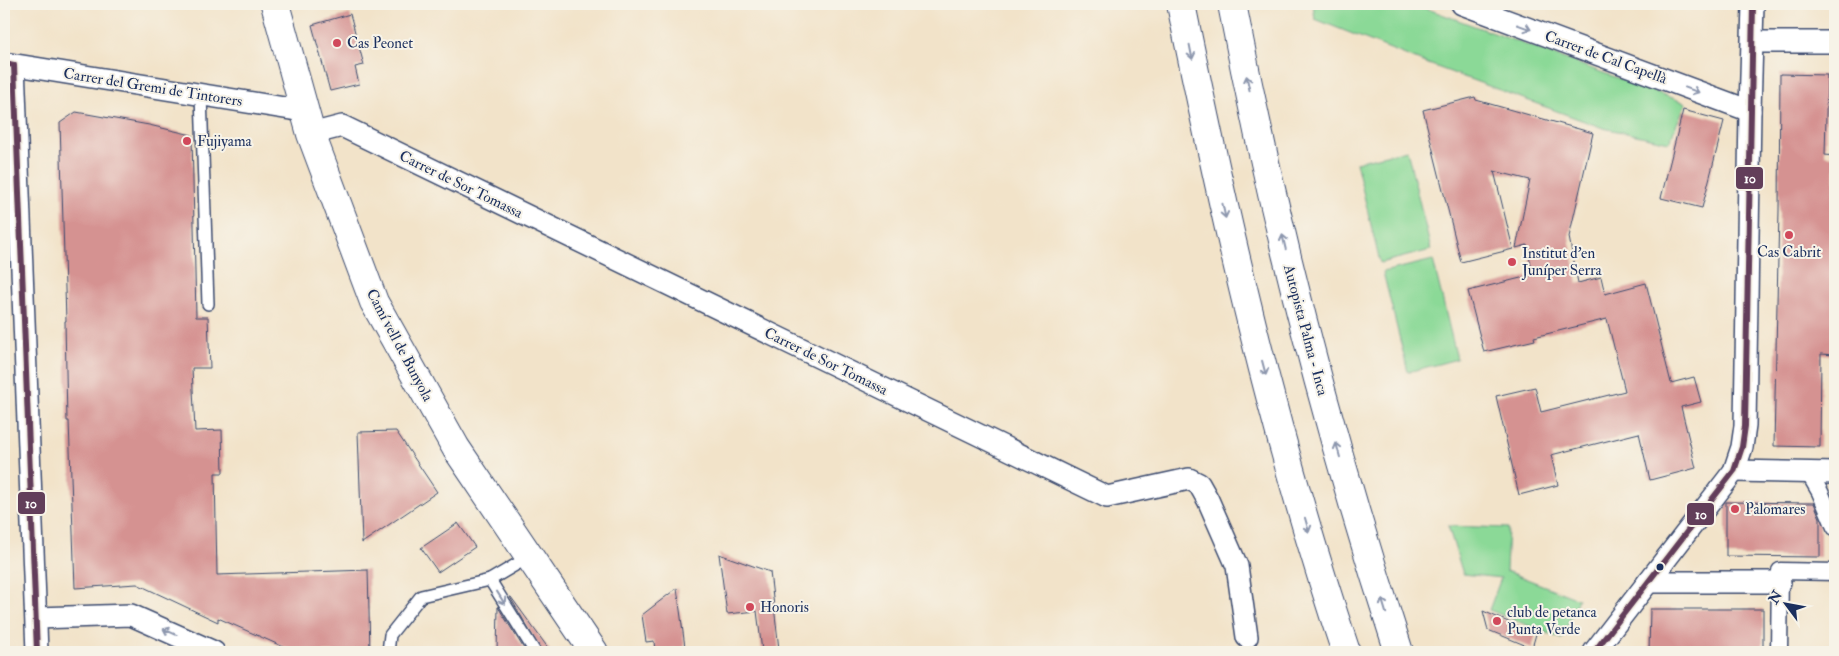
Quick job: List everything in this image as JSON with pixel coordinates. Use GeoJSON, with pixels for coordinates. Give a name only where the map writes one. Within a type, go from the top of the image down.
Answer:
{"type":"FeatureCollection","features":[{"type":"Feature","properties":{"kind":"main road","name":"Camí vell de Bunyola"},"geometry":{"type":"LineString","coordinates":[[275,4],[307,123],[374,302],[456,448],[590,651]]}},
{"type":"Feature","properties":{"kind":"main road"},"geometry":{"type":"LineString","coordinates":[[1181,4],[1225,217],[1258,349],[1296,487],[1346,652]]}},
{"type":"Feature","properties":{"kind":"main road","name":"Autopista Palma - Inca"},"geometry":{"type":"LineString","coordinates":[[1232,4],[1266,167],[1311,349],[1360,531],[1399,652]]}},
{"type":"Feature","properties":{"kind":"street","name":"Carrer de Cal Capellà"},"geometry":{"type":"LineString","coordinates":[[1462,4],[1750,111]]}},
{"type":"Feature","properties":{"kind":"street"},"geometry":{"type":"LineString","coordinates":[[1594,652],[1734,471],[1742,447],[1746,426],[1753,4]]}},
{"type":"Feature","properties":{"kind":"street"},"geometry":{"type":"LineString","coordinates":[[1753,42],[1835,42]]}},
{"type":"Feature","properties":{"kind":"street","name":"Carrer del Gremi de Tintorers"},"geometry":{"type":"LineString","coordinates":[[9,64],[200,95],[307,123]]}},
{"type":"Feature","properties":{"kind":"street"},"geometry":{"type":"LineString","coordinates":[[9,64],[37,618],[37,652]]}},
{"type":"Feature","properties":{"kind":"street","name":"Carrer de Sor Tomassa"},"geometry":{"type":"LineString","coordinates":[[307,123],[342,126],[1107,497],[1189,479],[1199,484],[1208,500],[1236,566],[1247,637]]}},
{"type":"Feature","properties":{"kind":"street"},"geometry":{"type":"LineString","coordinates":[[1734,471],[1835,473]]}},
{"type":"Feature","properties":{"kind":"street"},"geometry":{"type":"LineString","coordinates":[[1809,473],[1820,492],[1835,527]]}},
{"type":"Feature","properties":{"kind":"street"},"geometry":{"type":"LineString","coordinates":[[1779,652],[1780,571],[1835,572]]}},
{"type":"Feature","properties":{"kind":"street"},"geometry":{"type":"LineString","coordinates":[[1648,582],[1780,582]]}},
{"type":"Feature","properties":{"kind":"street"},"geometry":{"type":"LineString","coordinates":[[37,618],[131,615],[214,652]]}},
{"type":"Feature","properties":{"kind":"lane"},"geometry":{"type":"LineString","coordinates":[[200,95],[208,304]]}},
{"type":"Feature","properties":{"kind":"lane"},"geometry":{"type":"LineString","coordinates":[[388,652],[390,635],[421,596],[490,580],[529,557]]}},
{"type":"Feature","properties":{"kind":"lane"},"geometry":{"type":"LineString","coordinates":[[490,580],[535,652]]}},
{"type":"Feature","properties":{"kind":"green space"},"geometry":{"type":"Polygon","coordinates":[[[1313,4],[1414,4],[1686,103],[1669,142],[1603,128],[1423,62],[1315,19],[1313,4]]]}},
{"type":"Feature","properties":{"kind":"green space"},"geometry":{"type":"Polygon","coordinates":[[[1407,150],[1431,250],[1380,263],[1356,162],[1407,150]]]}},
{"type":"Feature","properties":{"kind":"green space"},"geometry":{"type":"Polygon","coordinates":[[[1433,260],[1457,359],[1408,372],[1383,272],[1433,260]]]}},
{"type":"Feature","properties":{"kind":"green space"},"geometry":{"type":"Polygon","coordinates":[[[1448,526],[1508,528],[1506,571],[1578,599],[1562,639],[1489,610],[1501,578],[1463,574],[1448,526]]]}},
{"type":"Feature","properties":{"kind":"building","name":"Cas Peonet"},"geometry":{"type":"Polygon","coordinates":[[[350,14],[364,65],[355,67],[359,84],[330,91],[312,25],[350,14]]]}},
{"type":"Feature","properties":{"kind":"building"},"geometry":{"type":"Polygon","coordinates":[[[1780,74],[1827,75],[1825,155],[1835,156],[1835,355],[1821,354],[1820,447],[1774,446],[1780,74]]]}},
{"type":"Feature","properties":{"kind":"building"},"geometry":{"type":"Polygon","coordinates":[[[1475,97],[1476,100],[1593,133],[1569,237],[1578,283],[1601,277],[1605,294],[1646,283],[1671,383],[1694,377],[1701,402],[1681,407],[1696,468],[1650,480],[1639,433],[1551,455],[1558,485],[1519,495],[1496,396],[1535,387],[1541,412],[1625,391],[1607,319],[1534,337],[1535,340],[1484,352],[1468,291],[1533,275],[1527,245],[1516,248],[1530,180],[1494,171],[1513,249],[1461,262],[1423,110],[1475,97]]]}},
{"type":"Feature","properties":{"kind":"building"},"geometry":{"type":"Polygon","coordinates":[[[1683,110],[1724,121],[1702,208],[1661,198],[1683,110]]]}},
{"type":"Feature","properties":{"kind":"building"},"geometry":{"type":"Polygon","coordinates":[[[76,112],[192,135],[196,317],[208,317],[210,368],[192,368],[195,431],[222,430],[223,473],[215,473],[217,575],[368,570],[370,652],[295,652],[218,618],[218,622],[137,584],[75,588],[69,421],[67,421],[60,123],[76,112]]]}},
{"type":"Feature","properties":{"kind":"building"},"geometry":{"type":"Polygon","coordinates":[[[396,431],[437,492],[362,543],[358,432],[396,431]]]}},
{"type":"Feature","properties":{"kind":"building"},"geometry":{"type":"Polygon","coordinates":[[[1726,502],[1814,503],[1820,518],[1820,557],[1726,556],[1726,502]]]}},
{"type":"Feature","properties":{"kind":"building"},"geometry":{"type":"Polygon","coordinates":[[[458,523],[475,547],[438,572],[421,548],[458,523]]]}},
{"type":"Feature","properties":{"kind":"building"},"geometry":{"type":"Polygon","coordinates":[[[719,554],[770,572],[779,649],[762,651],[757,611],[727,614],[719,554]]]}},
{"type":"Feature","properties":{"kind":"building"},"geometry":{"type":"Polygon","coordinates":[[[677,588],[685,647],[655,651],[654,641],[646,642],[642,615],[677,588]]]}},
{"type":"Feature","properties":{"kind":"building"},"geometry":{"type":"Polygon","coordinates":[[[511,597],[551,652],[542,652],[511,597]]]}},
{"type":"Feature","properties":{"kind":"building"},"geometry":{"type":"Polygon","coordinates":[[[498,607],[526,652],[497,652],[498,607]]]}},
{"type":"Feature","properties":{"kind":"building"},"geometry":{"type":"Polygon","coordinates":[[[1650,609],[1763,609],[1763,652],[1649,652],[1650,609]]]}},
{"type":"Feature","properties":{"kind":"building","name":"club de petanca Punta Verde"},"geometry":{"type":"Polygon","coordinates":[[[1483,611],[1536,634],[1532,648],[1488,630],[1483,611]]]}},
{"type":"Feature","properties":{"kind":"transit line","name":"10"},"geometry":{"type":"LineString","coordinates":[[1594,652],[1734,471],[1742,447],[1745,426],[1753,4]]}},
{"type":"Feature","properties":{"kind":"transit line","name":"10"},"geometry":{"type":"LineString","coordinates":[[4,63],[14,65],[37,652]]}},
{"type":"Feature","properties":{"kind":"place","name":"Cas Peonet"},"geometry":{"type":"Point","coordinates":[337,43]}},
{"type":"Feature","properties":{"kind":"place","name":"Fujiyama"},"geometry":{"type":"Point","coordinates":[187,141]}},
{"type":"Feature","properties":{"kind":"place","name":"Cas Cabrit"},"geometry":{"type":"Point","coordinates":[1789,235]}},
{"type":"Feature","properties":{"kind":"place","name":"Institut d'en Juníper Serra"},"geometry":{"type":"Point","coordinates":[1512,262]}},
{"type":"Feature","properties":{"kind":"place","name":"Palomares"},"geometry":{"type":"Point","coordinates":[1735,509]}},
{"type":"Feature","properties":{"kind":"place","name":"Honoris"},"geometry":{"type":"Point","coordinates":[750,607]}},
{"type":"Feature","properties":{"kind":"place","name":"club de petanca Punta Verde"},"geometry":{"type":"Point","coordinates":[1497,621]}}]}
